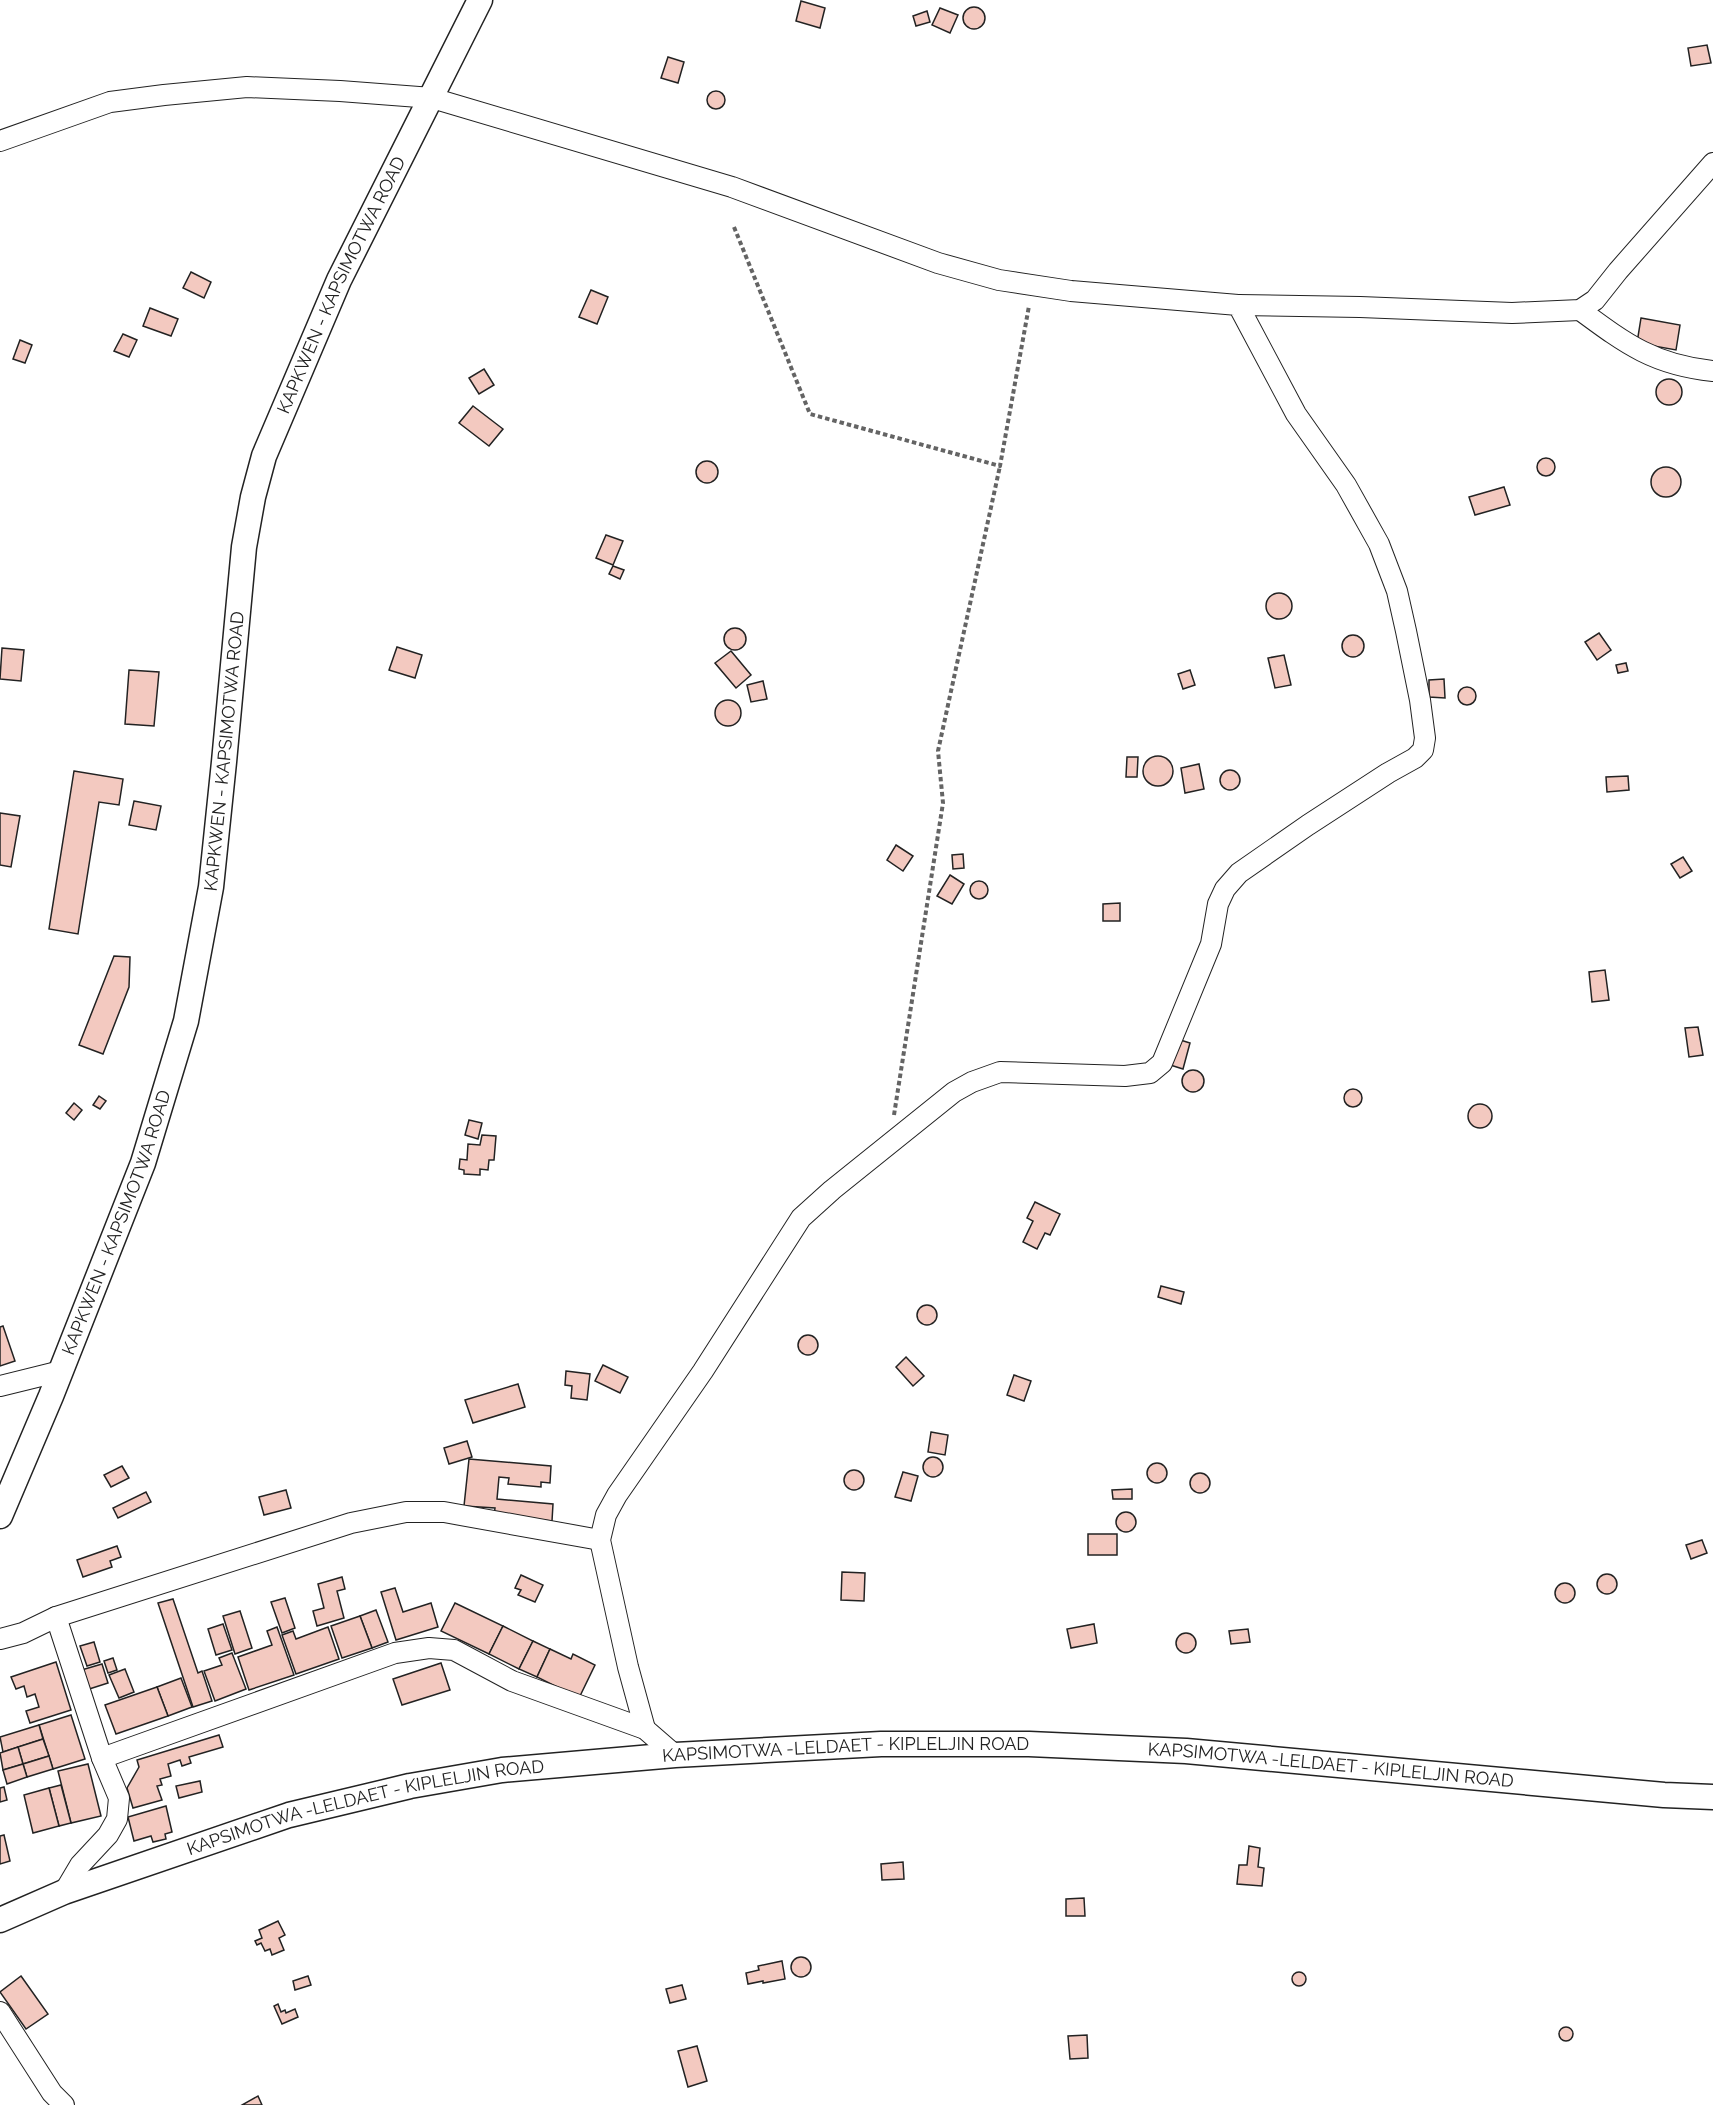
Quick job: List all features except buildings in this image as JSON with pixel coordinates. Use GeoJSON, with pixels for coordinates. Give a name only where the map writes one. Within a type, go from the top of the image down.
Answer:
{"type":"FeatureCollection","features":[{"type":"Feature","properties":{"kind":"street","name":"KAPKWEN - KAPSIMOTWA ROAD"},"geometry":{"type":"LineString","coordinates":[[0,1516],[61,1371],[143,1163],[186,1021],[211,887],[244,547],[253,497],[264,456],[339,280],[480,0]]}},
{"type":"Feature","properties":{"kind":"street"},"geometry":{"type":"LineString","coordinates":[[0,141],[110,102],[164,94],[247,87],[432,98],[732,187],[938,263],[999,280],[1071,291],[1238,305],[1512,313],[1580,310],[1595,300],[1625,262],[1713,163]]}},
{"type":"Feature","properties":{"kind":"street"},"geometry":{"type":"LineString","coordinates":[[645,1729],[628,1667],[600,1540],[606,1515],[617,1495],[703,1371],[801,1218],[832,1190],[954,1092],[972,1082],[1000,1072],[1125,1076],[1150,1073],[1162,1063],[1211,944],[1218,904],[1225,889],[1239,873],[1308,825],[1415,758],[1423,750],[1425,738],[1420,700],[1406,631],[1397,591],[1379,544],[1346,485],[1296,414],[1238,305]]}},
{"type":"Feature","properties":{"kind":"street"},"geometry":{"type":"LineString","coordinates":[[1580,310],[1639,352],[1669,363],[1713,371]]}},
{"type":"Feature","properties":{"kind":"street"},"geometry":{"type":"LineString","coordinates":[[0,1386],[61,1371]]}},
{"type":"Feature","properties":{"kind":"street"},"geometry":{"type":"LineString","coordinates":[[0,1638],[23,1633],[56,1617],[351,1523],[406,1512],[444,1512],[600,1540]]}},
{"type":"Feature","properties":{"kind":"street"},"geometry":{"type":"LineString","coordinates":[[56,1617],[102,1758],[119,1798],[117,1819],[108,1835],[80,1865],[64,1892]]}},
{"type":"Feature","properties":{"kind":"street"},"geometry":{"type":"LineString","coordinates":[[102,1758],[395,1653],[429,1648],[454,1650],[512,1681],[645,1729],[675,1755]]}},
{"type":"Feature","properties":{"kind":"street","name":"KAPSIMOTWA -LELDAET - KIPLELJIN ROAD"},"geometry":{"type":"LineString","coordinates":[[0,1920],[64,1892],[289,1815],[410,1786],[502,1770],[675,1755],[880,1744],[1029,1744],[1186,1751],[1664,1795],[1713,1797]]}},
{"type":"Feature","properties":{"kind":"street"},"geometry":{"type":"LineString","coordinates":[[0,2012],[52,2093],[64,2105]]}},
{"type":"Feature","properties":{"kind":"path"},"geometry":{"type":"LineString","coordinates":[[734,227],[810,414],[1000,466]]}},
{"type":"Feature","properties":{"kind":"path"},"geometry":{"type":"LineString","coordinates":[[890,1144],[943,803],[938,751],[1000,466],[1029,306]]}}]}
